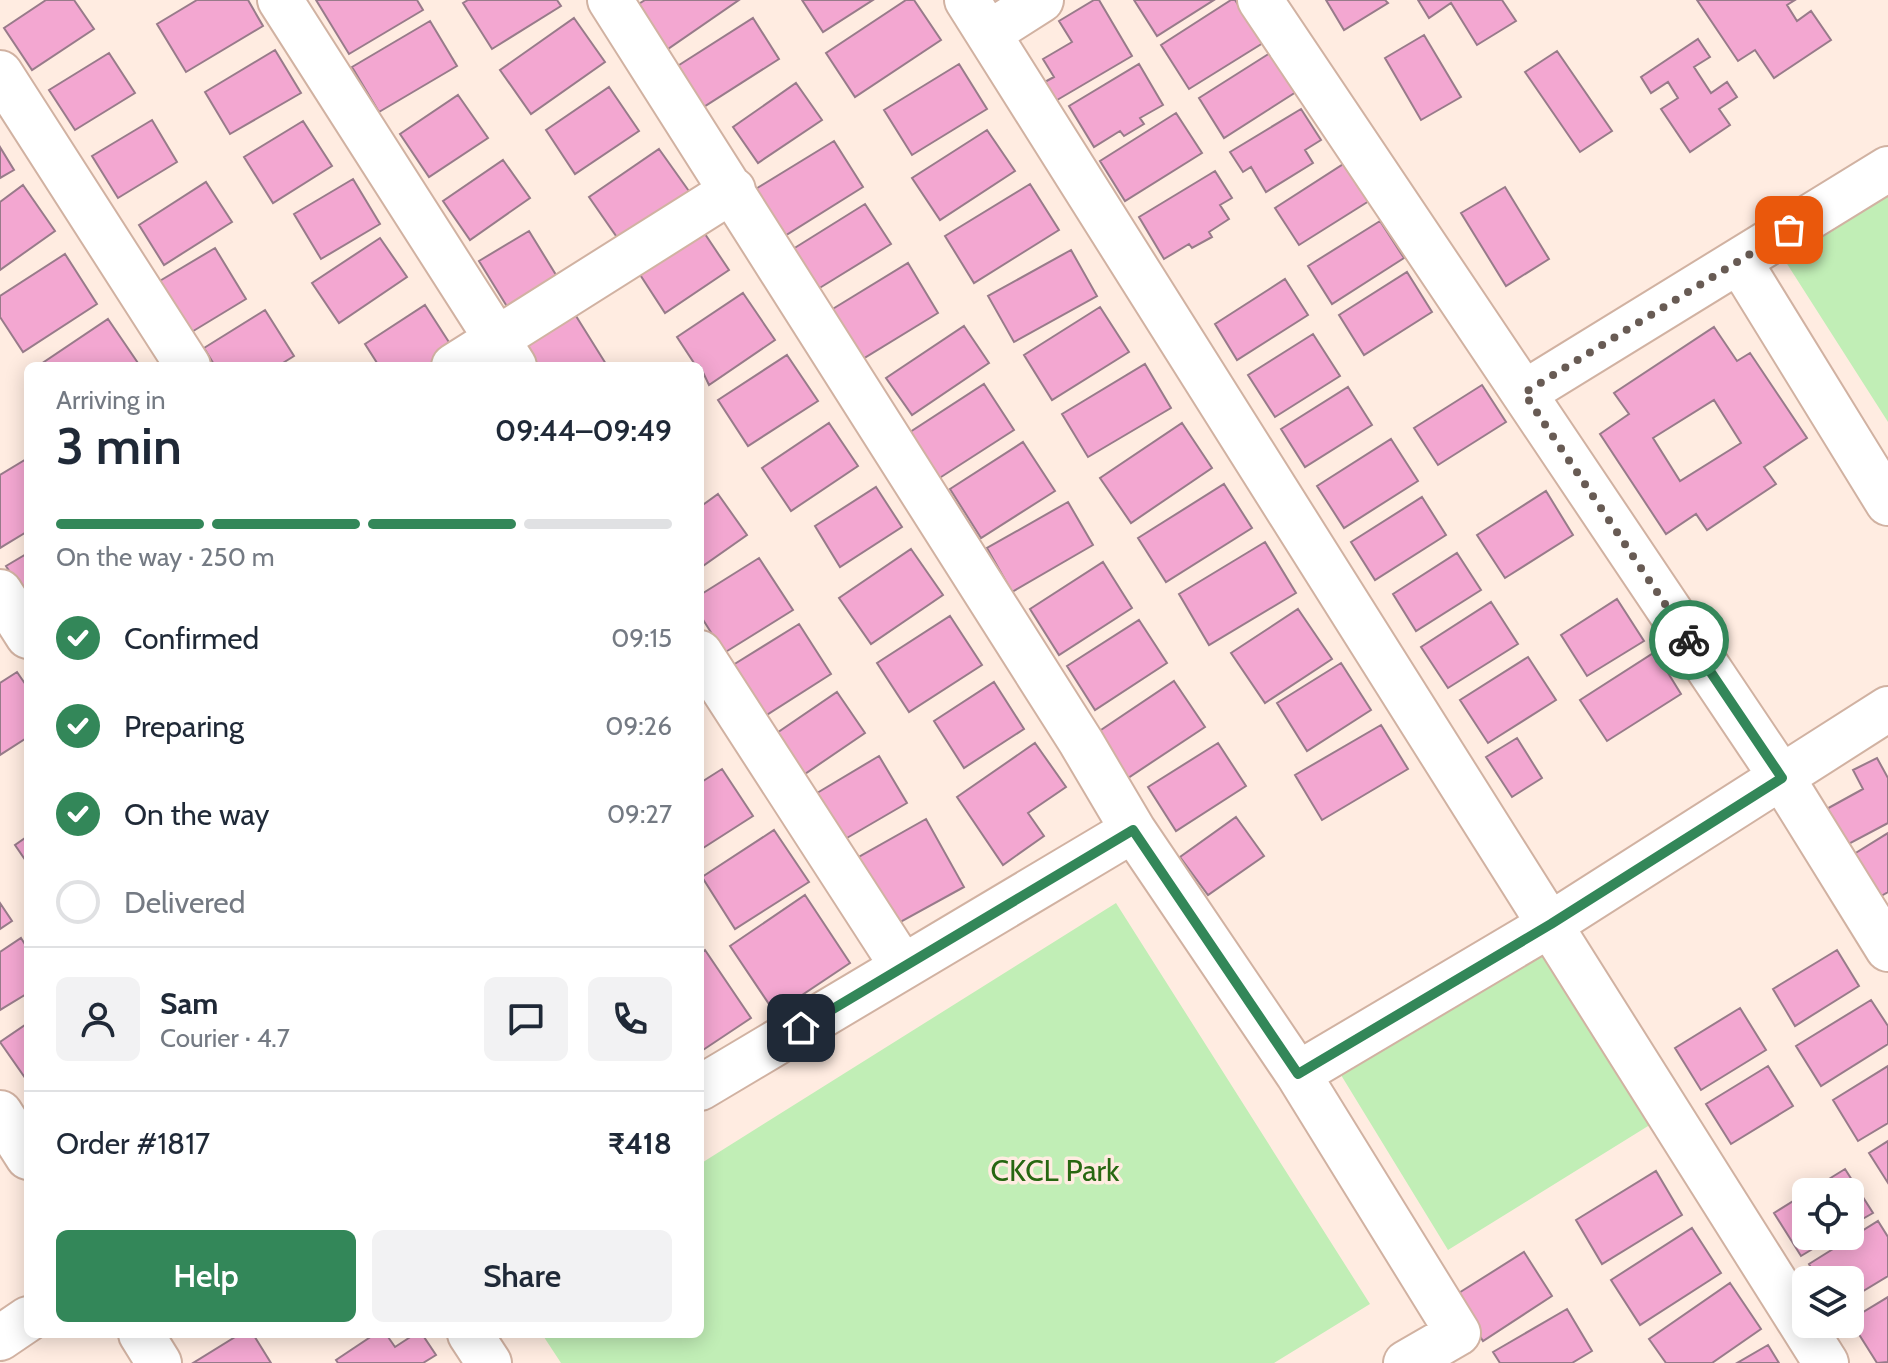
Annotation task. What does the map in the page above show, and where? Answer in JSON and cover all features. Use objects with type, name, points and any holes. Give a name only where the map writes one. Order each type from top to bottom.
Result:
[{"type":"street","points":[[280,0],[506,353]]},
{"type":"street","points":[[610,0],[733,190],[1133,830],[1298,1074],[1468,1348],[1406,1363]]},
{"type":"street","points":[[1041,0],[978,16],[1826,1363]]},
{"type":"street","points":[[1260,0],[1782,778],[1888,949]]},
{"type":"street","points":[[0,73],[185,362]]},
{"type":"street","points":[[1524,393],[1888,169]]},
{"type":"street","points":[[470,362],[506,353],[733,190]]},
{"type":"street","points":[[1739,261],[1888,503]]},
{"type":"street","points":[[0,592],[24,630]]},
{"type":"street","points":[[704,659],[903,967]]},
{"type":"street","points":[[1298,1074],[1551,924],[1888,709]]},
{"type":"street","points":[[704,1086],[1133,830]]},
{"type":"street","points":[[0,1113],[24,1151]]},
{"type":"street","points":[[0,1338],[24,1322]]},
{"type":"street","points":[[143,1338],[159,1363]]},
{"type":"street","points":[[473,1338],[489,1363]]},
{"type":"green space","points":[[1888,191],[1888,422],[1782,256]]},
{"type":"green space","name":"CKCL Park","points":[[1116,903],[1370,1304],[1274,1363],[561,1363],[545,1338],[704,1338],[704,1161]]},
{"type":"green space","points":[[1545,950],[1661,1118],[1448,1250],[1341,1075]]},
{"type":"building","points":[[46,0],[74,0],[94,29],[32,70],[4,28]]},
{"type":"building","points":[[197,0],[248,0],[263,26],[186,72],[157,24]]},
{"type":"building","points":[[316,0],[417,0],[423,10],[349,54]]},
{"type":"building","points":[[468,0],[557,0],[561,6],[492,49],[463,3]]},
{"type":"building","points":[[645,0],[739,0],[665,51],[634,7]]},
{"type":"building","points":[[802,0],[873,0],[823,32]]},
{"type":"building","points":[[906,0],[914,0],[941,40],[855,97],[826,53]]},
{"type":"building","points":[[1099,0],[1132,56],[1052,103],[1041,84],[1054,77],[1043,59],[1072,42],[1059,21]]},
{"type":"building","points":[[1134,0],[1214,0],[1157,36]]},
{"type":"building","points":[[1235,0],[1263,43],[1189,89],[1161,45]]},
{"type":"building","points":[[1326,0],[1385,0],[1388,3],[1344,30]]},
{"type":"building","points":[[1418,0],[1502,0],[1516,21],[1477,45],[1451,3],[1429,18]]},
{"type":"building","points":[[1697,0],[1795,0],[1787,5],[1797,21],[1811,11],[1831,40],[1774,78],[1755,50],[1738,61]]},
{"type":"building","points":[[574,18],[605,62],[531,114],[500,70]]},
{"type":"building","points":[[753,18],[779,59],[702,108],[676,67]]},
{"type":"building","points":[[430,21],[457,66],[379,112],[352,67]]},
{"type":"building","points":[[1424,35],[1461,97],[1421,120],[1385,58]]},
{"type":"building","points":[[1698,39],[1710,57],[1694,67],[1711,93],[1727,82],[1737,97],[1719,109],[1730,125],[1690,152],[1661,109],[1678,98],[1668,82],[1651,93],[1641,77]]},
{"type":"building","points":[[275,50],[301,93],[230,134],[205,92]]},
{"type":"building","points":[[1557,51],[1612,131],[1580,152],[1525,72]]},
{"type":"building","points":[[109,53],[135,93],[75,130],[49,90]]},
{"type":"building","points":[[1270,53],[1296,92],[1224,138],[1199,98]]},
{"type":"building","points":[[959,64],[987,109],[912,155],[884,110]]},
{"type":"building","points":[[1139,64],[1163,105],[1140,118],[1144,124],[1124,136],[1120,131],[1094,147],[1069,106]]},
{"type":"building","points":[[796,83],[822,120],[758,163],[733,127]]},
{"type":"building","points":[[609,87],[639,131],[575,174],[546,130]]},
{"type":"building","points":[[458,95],[488,138],[429,177],[400,134]]},
{"type":"building","points":[[1301,109],[1321,140],[1305,150],[1313,163],[1266,192],[1251,167],[1243,172],[1230,152]]},
{"type":"building","points":[[1176,113],[1202,153],[1125,201],[1100,161]]},
{"type":"building","points":[[152,120],[177,162],[118,198],[92,156]]},
{"type":"building","points":[[303,121],[332,166],[273,203],[244,157]]},
{"type":"building","points":[[987,130],[1015,171],[940,220],[912,178]]},
{"type":"building","points":[[834,141],[863,187],[783,237],[754,190]]},
{"type":"building","points":[[0,147],[14,170],[0,178]]},
{"type":"building","points":[[659,149],[691,194],[621,243],[589,197]]},
{"type":"building","points":[[503,160],[530,198],[470,240],[443,201]]},
{"type":"building","points":[[1345,163],[1369,201],[1299,245],[1275,208]]},
{"type":"building","points":[[1215,171],[1232,198],[1220,205],[1229,219],[1209,232],[1212,237],[1192,248],[1189,244],[1164,259],[1139,217]]},
{"type":"building","points":[[353,179],[380,224],[321,259],[294,214]]},
{"type":"building","points":[[206,182],[232,222],[164,265],[139,225]]},
{"type":"building","points":[[1030,184],[1059,230],[974,283],[945,236]]},
{"type":"building","points":[[23,185],[55,231],[0,270],[0,202]]},
{"type":"building","points":[[1505,187],[1549,259],[1506,286],[1461,213]]},
{"type":"building","points":[[865,204],[891,244],[818,289],[793,249]]},
{"type":"building","points":[[1380,221],[1404,258],[1332,304],[1308,266]]},
{"type":"building","points":[[701,228],[729,270],[665,313],[637,270]]},
{"type":"building","points":[[529,231],[561,283],[511,313],[479,261]]},
{"type":"building","points":[[380,238],[407,277],[339,323],[312,283]]},
{"type":"building","points":[[215,248],[246,299],[190,333],[158,282]]},
{"type":"building","points":[[1071,250],[1097,296],[1014,342],[988,296]]},
{"type":"building","points":[[65,254],[97,304],[23,352],[0,317],[0,296]]},
{"type":"building","points":[[908,263],[938,313],[861,360],[831,310]]},
{"type":"building","points":[[1407,272],[1432,312],[1364,355],[1339,315]]},
{"type":"building","points":[[1285,279],[1308,315],[1237,360],[1215,324]]},
{"type":"building","points":[[743,293],[775,340],[709,385],[704,374],[704,362],[693,362],[677,337]]},
{"type":"building","points":[[425,305],[454,350],[435,362],[376,362],[365,344]]},
{"type":"building","points":[[1100,307],[1129,352],[1052,400],[1024,355]]},
{"type":"building","points":[[571,308],[605,362],[534,362],[520,339]]},
{"type":"building","points":[[265,310],[294,356],[284,362],[213,362],[204,348]]},
{"type":"building","points":[[108,319],[137,362],[44,362]]},
{"type":"building","points":[[964,326],[989,363],[912,415],[886,378]]},
{"type":"building","points":[[1714,327],[1737,361],[1750,353],[1807,438],[1764,467],[1776,484],[1707,530],[1696,514],[1666,534],[1600,434],[1629,414],[1614,393]],"holes":[[[1714,400],[1741,443],[1680,481],[1653,438]]]},
{"type":"building","points":[[1313,334],[1340,376],[1275,417],[1248,375]]},
{"type":"building","points":[[787,355],[818,401],[748,446],[718,400]]},
{"type":"building","points":[[1145,364],[1171,408],[1088,457],[1062,414]]},
{"type":"building","points":[[984,384],[1014,430],[938,479],[907,434]]},
{"type":"building","points":[[1482,385],[1506,422],[1438,465],[1414,428]]},
{"type":"building","points":[[1348,387],[1372,425],[1305,467],[1281,429]]},
{"type":"building","points":[[829,423],[858,466],[791,511],[762,468]]},
{"type":"building","points":[[1182,423],[1212,468],[1131,523],[1100,478]]},
{"type":"building","points":[[1391,439],[1418,481],[1344,528],[1317,486]]},
{"type":"building","points":[[1023,442],[1055,491],[981,538],[950,489]]},
{"type":"building","points":[[24,460],[24,533],[0,548],[0,475]]},
{"type":"building","points":[[1224,484],[1252,528],[1166,582],[1138,538]]},
{"type":"building","points":[[876,487],[902,527],[840,567],[815,526]]},
{"type":"building","points":[[1546,491],[1573,535],[1505,578],[1477,535]]},
{"type":"building","points":[[718,494],[747,535],[704,565],[704,504]]},
{"type":"building","points":[[1422,497],[1446,535],[1375,580],[1351,542]]},
{"type":"building","points":[[1068,502],[1093,545],[1012,592],[987,548]]},
{"type":"building","points":[[1265,542],[1296,593],[1209,645],[1179,594]]},
{"type":"building","points":[[911,549],[943,595],[871,644],[839,598]]},
{"type":"building","points":[[1457,553],[1481,590],[1416,631],[1393,594]]},
{"type":"building","points":[[24,555],[24,595],[6,566]]},
{"type":"building","points":[[759,558],[793,610],[724,653],[704,621],[704,592]]},
{"type":"building","points":[[1103,562],[1132,608],[1059,655],[1030,609]]},
{"type":"building","points":[[1617,599],[1644,641],[1587,676],[1561,635]]},
{"type":"building","points":[[1491,602],[1518,644],[1448,688],[1421,647]]},
{"type":"building","points":[[1298,609],[1332,659],[1265,703],[1231,653]]},
{"type":"building","points":[[950,616],[982,665],[909,712],[877,663]]},
{"type":"building","points":[[1139,620],[1167,663],[1095,710],[1067,666]]},
{"type":"building","points":[[799,624],[831,674],[765,716],[733,665]]},
{"type":"building","points":[[1655,652],[1681,694],[1607,741],[1580,700]]},
{"type":"building","points":[[1528,657],[1556,700],[1488,743],[1460,700]]},
{"type":"building","points":[[1341,663],[1371,710],[1307,751],[1277,703]]},
{"type":"building","points":[[17,672],[24,682],[24,740],[0,755],[0,683]]},
{"type":"building","points":[[1174,681],[1205,727],[1125,780],[1095,734]]},
{"type":"building","points":[[994,682],[1024,729],[964,768],[934,721]]},
{"type":"building","points":[[837,692],[865,733],[799,778],[771,737]]},
{"type":"building","points":[[1381,725],[1408,769],[1322,820],[1295,775]]},
{"type":"building","points":[[1517,738],[1542,778],[1512,797],[1486,757]]},
{"type":"building","points":[[1035,743],[1066,787],[1028,813],[1044,836],[1003,865],[957,797]]},
{"type":"building","points":[[1218,743],[1246,786],[1176,831],[1148,787]]},
{"type":"building","points":[[879,756],[907,803],[840,842],[812,796]]},
{"type":"building","points":[[1877,758],[1888,778],[1888,823],[1843,847],[1823,811],[1863,789],[1853,770]]},
{"type":"building","points":[[722,769],[753,816],[704,847],[704,780]]},
{"type":"building","points":[[1236,817],[1264,856],[1208,895],[1180,857]]},
{"type":"building","points":[[926,819],[964,887],[895,925],[857,858]]},
{"type":"building","points":[[774,830],[809,882],[735,929],[704,876]]},
{"type":"building","points":[[1888,833],[1888,892],[1881,896],[1854,854]]},
{"type":"building","points":[[24,839],[24,858],[15,845]]},
{"type":"building","points":[[805,895],[850,963],[775,1013],[730,946]]},
{"type":"building","points":[[0,903],[12,921],[0,929]]},
{"type":"building","points":[[21,938],[24,943],[24,995],[0,1010],[0,952]]},
{"type":"building","points":[[1837,950],[1859,986],[1795,1026],[1773,989]]},
{"type":"building","points":[[704,951],[751,1018],[704,1049]]},
{"type":"building","points":[[1871,1000],[1888,1026],[1888,1044],[1821,1086],[1796,1046]]},
{"type":"building","points":[[1740,1008],[1766,1050],[1701,1090],[1675,1048]]},
{"type":"building","points":[[24,1026],[24,1076],[0,1042]]},
{"type":"building","points":[[1768,1066],[1793,1106],[1731,1144],[1706,1104]]},
{"type":"building","points":[[1888,1066],[1888,1123],[1858,1141],[1833,1100]]},
{"type":"building","points":[[1888,1141],[1888,1183],[1869,1153]]},
{"type":"building","points":[[1845,1169],[1851,1178],[1831,1178]]},
{"type":"building","points":[[1656,1171],[1682,1215],[1602,1264],[1576,1220]]},
{"type":"building","points":[[1864,1199],[1873,1213],[1864,1218]]},
{"type":"building","points":[[1792,1202],[1792,1242],[1774,1213]]},
{"type":"building","points":[[1878,1221],[1888,1237],[1888,1276],[1864,1291],[1864,1266],[1810,1266],[1831,1250],[1864,1250],[1864,1230]]},
{"type":"building","points":[[1692,1228],[1721,1273],[1640,1325],[1611,1280]]},
{"type":"building","points":[[1797,1250],[1811,1250],[1801,1256]]},
{"type":"building","points":[[1524,1252],[1552,1296],[1483,1341],[1454,1296]]},
{"type":"building","points":[[1730,1283],[1761,1329],[1712,1363],[1666,1363],[1649,1339]]},
{"type":"building","points":[[1888,1297],[1888,1362],[1877,1363],[1861,1338],[1864,1338],[1864,1312]]},
{"type":"building","points":[[1567,1309],[1592,1351],[1572,1363],[1500,1363],[1493,1352]]},
{"type":"building","points":[[234,1338],[255,1338],[271,1363],[193,1363]]},
{"type":"building","points":[[369,1338],[389,1338],[395,1347],[409,1338],[425,1338],[436,1355],[423,1363],[338,1363],[336,1360]]},
{"type":"building","points":[[1768,1345],[1779,1363],[1737,1363]]},
{"type":"way so far","points":[[1689,640],[1524,393],[1789,230]]},
{"type":"route","points":[[801,1028],[1133,830],[1298,1074],[1551,924],[1782,778],[1689,640]]}]
